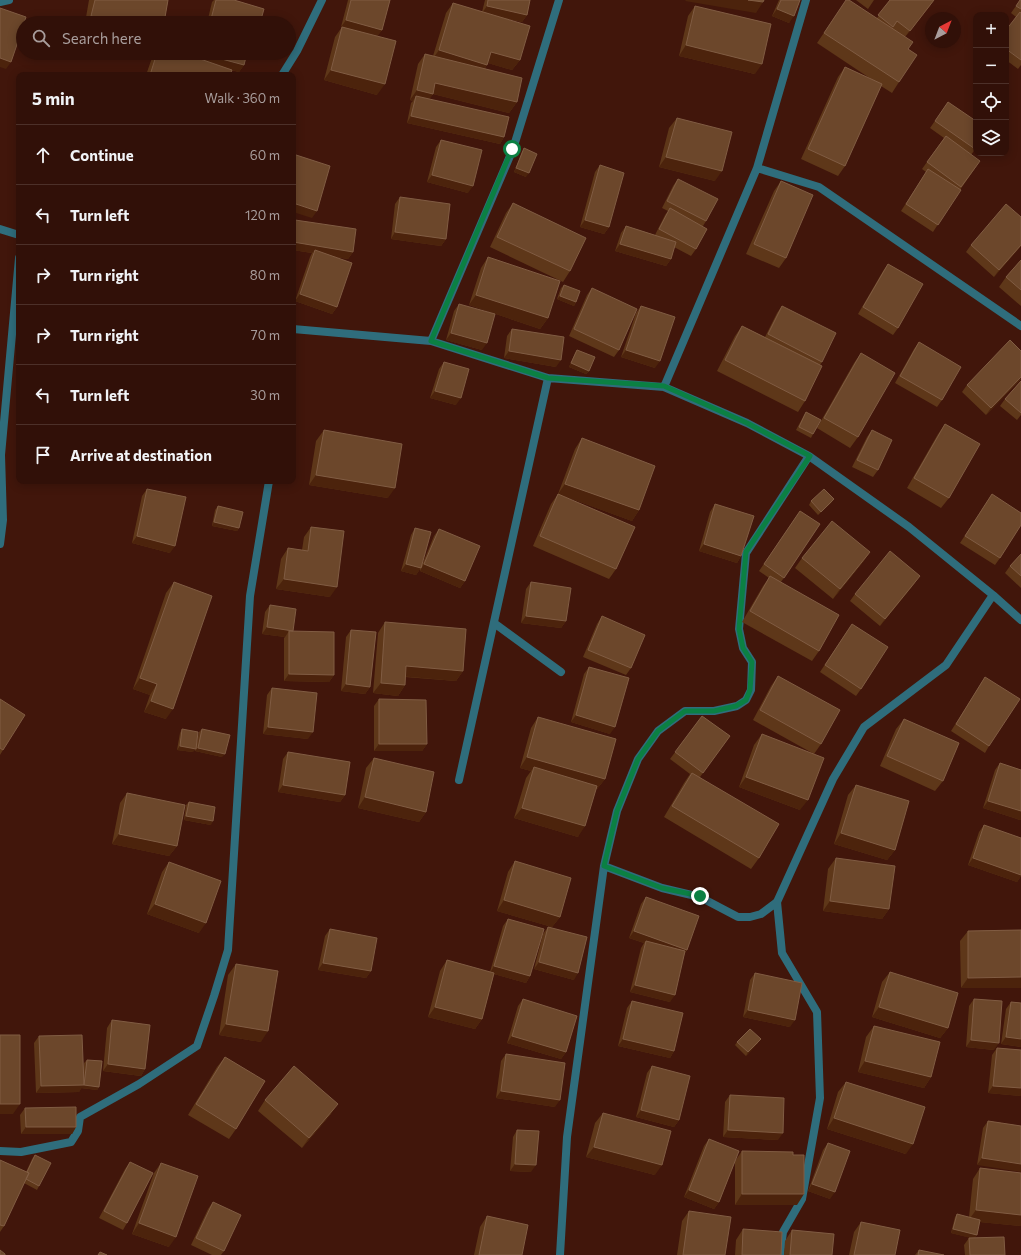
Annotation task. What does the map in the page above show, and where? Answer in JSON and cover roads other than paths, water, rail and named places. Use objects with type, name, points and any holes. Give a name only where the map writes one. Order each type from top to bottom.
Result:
[{"type":"street","points":[[0,2],[9,0]]},
{"type":"street","points":[[296,53],[322,0]]},
{"type":"street","points":[[431,341],[512,149],[559,0]]},
{"type":"street","points":[[664,386],[757,168],[806,0]]},
{"type":"street","points":[[284,72],[291,60]]},
{"type":"street","points":[[757,168],[820,187],[1021,326]]},
{"type":"street","points":[[0,229],[16,234]]},
{"type":"street","points":[[0,544],[3,520],[1,455],[16,291]]},
{"type":"street","points":[[296,329],[431,341],[548,378],[664,386],[747,423],[810,456],[909,527],[993,595],[1021,620]]},
{"type":"street","points":[[459,780],[548,378]]},
{"type":"street","points":[[560,1255],[567,1137],[604,866],[617,811],[635,765],[658,731],[685,711],[714,711],[736,706],[746,700],[750,690],[752,662],[743,648],[739,629],[746,552],[810,456]]},
{"type":"street","points":[[0,1151],[21,1152],[71,1142],[78,1131],[80,1118],[139,1084],[197,1046],[228,950],[250,596],[269,484]]},
{"type":"street","points":[[604,866],[662,888],[700,896],[738,917],[750,918],[761,914],[777,902],[833,779],[864,728],[946,664],[993,595]]},
{"type":"street","points":[[494,623],[561,672]]},
{"type":"street","points":[[777,902],[782,953],[817,1012],[820,1098],[802,1199],[783,1232],[780,1255]]}]
